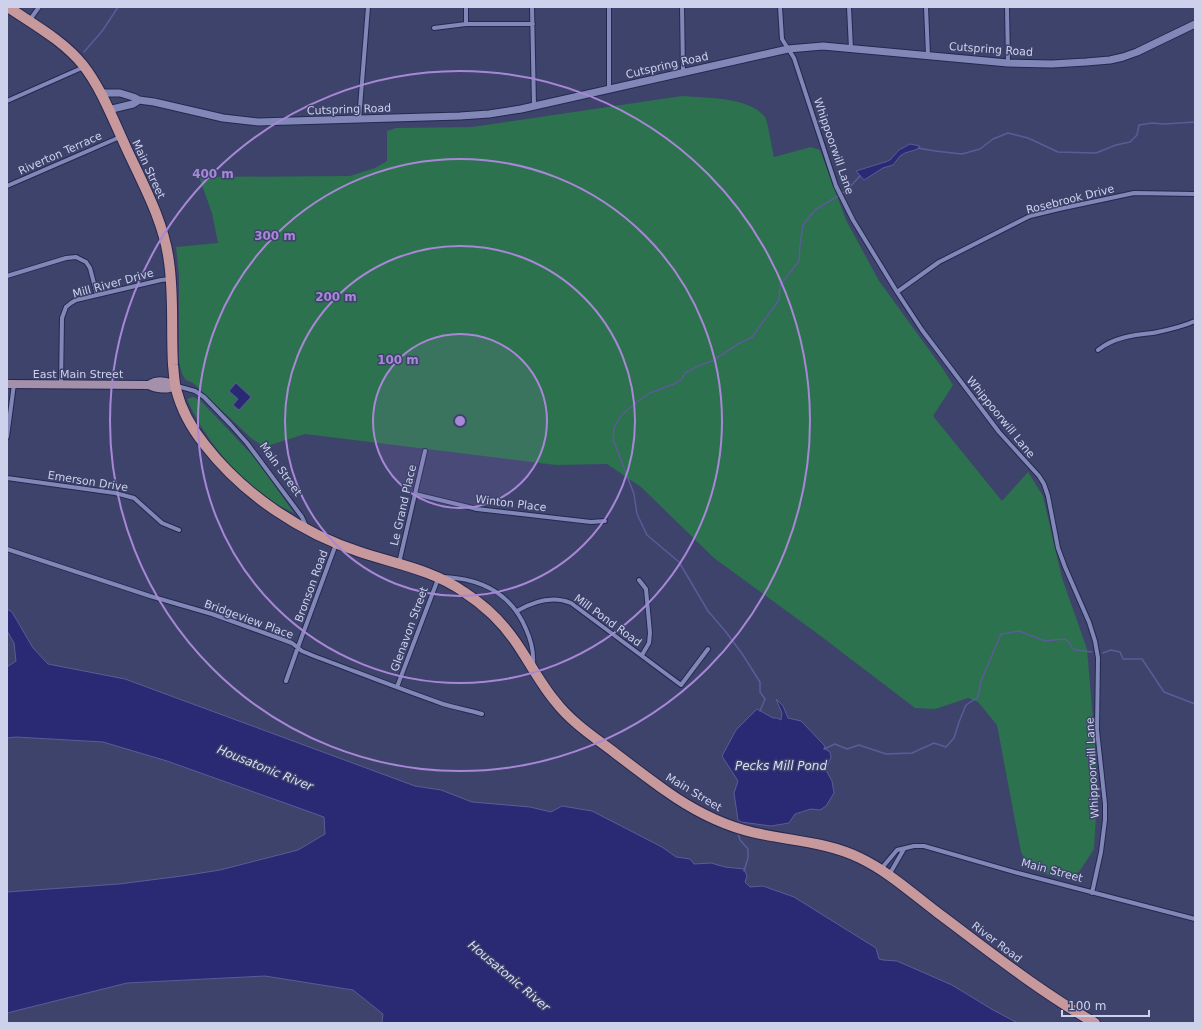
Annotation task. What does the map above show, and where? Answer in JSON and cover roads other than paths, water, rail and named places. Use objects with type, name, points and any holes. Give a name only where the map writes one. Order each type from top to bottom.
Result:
[{"type":"main road","name":"Main Street","points":[[8,7],[62,45],[85,67],[100,93],[121,137],[156,214],[167,247],[171,279],[174,386],[197,435],[224,467],[258,498],[280,514],[307,529],[361,553],[438,577],[456,587],[487,609],[509,633],[558,705],[574,722],[681,802],[715,820],[739,829],[835,848],[861,858],[884,873]]},
{"type":"main road","name":"East Main Street","points":[[10,384],[149,385],[156,388],[168,388],[174,386]]},
{"type":"main road","name":"River Road","points":[[884,873],[1044,991],[1094,1023]]},
{"type":"street","points":[[29,22],[39,7]]},
{"type":"street","points":[[359,120],[368,7]]},
{"type":"street","points":[[466,7],[466,24]]},
{"type":"street","points":[[532,7],[534,106]]},
{"type":"street","points":[[608,7],[609,89]]},
{"type":"street","points":[[682,7],[683,72]]},
{"type":"street","name":"Whippoorwill Lane","points":[[780,7],[782,39],[794,58],[836,186],[864,240],[897,292],[943,358],[999,432],[1033,469],[1044,484],[1048,496],[1058,548],[1089,622],[1098,658],[1097,730],[1105,804],[1104,836],[1092,893]]},
{"type":"street","points":[[849,7],[850,49]]},
{"type":"street","points":[[926,7],[928,55]]},
{"type":"street","points":[[1006,7],[1008,63]]},
{"type":"street","points":[[434,28],[466,24],[533,24]]},
{"type":"street","name":"Cutspring Road","points":[[100,93],[120,93],[139,100],[223,118],[251,121],[290,122],[359,120],[489,114],[534,106],[788,49],[812,46],[1008,63],[1052,64],[1110,60],[1137,52],[1195,24]]},
{"type":"street","points":[[7,101],[85,67]]},
{"type":"street","name":"Cutspring Road","points":[[108,110],[133,104],[139,100]]},
{"type":"street","name":"Riverton Terrace","points":[[7,186],[121,137]]},
{"type":"street","name":"Rosebrook Drive","points":[[897,292],[939,262],[1030,216],[1134,193],[1195,194]]},
{"type":"street","points":[[7,276],[66,258],[76,257],[86,262],[90,268],[97,295]]},
{"type":"street","name":"Mill River Drive","points":[[61,385],[62,325],[64,313],[71,303],[97,295],[171,279]]},
{"type":"street","points":[[1098,350],[1106,343],[1118,338],[1166,330],[1195,321]]},
{"type":"street","points":[[7,438],[10,384]]},
{"type":"street","name":"Main Street","points":[[174,386],[195,391],[204,397],[231,424],[248,443],[302,517],[307,529]]},
{"type":"street","name":"Le Grand Place","points":[[399,564],[425,451]]},
{"type":"street","name":"Emerson Drive","points":[[7,478],[130,496],[138,501],[162,523],[179,530]]},
{"type":"street","name":"Winton Place","points":[[415,494],[477,509],[591,522],[605,521]]},
{"type":"street","name":"Bronson Road","points":[[286,681],[336,543]]},
{"type":"street","name":"Bridgeview Place","points":[[7,549],[150,596],[212,614],[292,643],[314,656],[397,687],[456,708],[468,709],[482,714]]},
{"type":"street","name":"Main Street","points":[[438,577],[465,579],[481,584],[504,597],[517,611],[523,621],[534,656],[533,669]]},
{"type":"street","name":"Glenavon Street","points":[[397,687],[438,577]]},
{"type":"street","points":[[639,580],[646,589],[650,633],[649,643],[642,655]]},
{"type":"street","name":"Mill Pond Road","points":[[517,611],[527,605],[543,600],[562,599],[571,603],[681,685],[708,649]]},
{"type":"street","name":"Main Street","points":[[884,873],[896,851],[914,846],[929,847],[1092,893],[1195,919]]},
{"type":"street","points":[[884,873],[904,849]]},
{"type":"water","points":[[910,144],[920,146],[918,149],[900,156],[893,165],[883,168],[864,180],[856,171],[890,160],[899,150]]},
{"type":"water","points":[[236,383],[251,397],[239,410],[233,405],[238,399],[229,391]]},
{"type":"water","name":"Housatonic River","points":[[7,609],[12,612],[33,648],[48,664],[125,679],[415,786],[441,790],[472,802],[530,807],[551,812],[562,806],[592,811],[662,847],[676,857],[690,859],[694,864],[711,863],[725,867],[744,869],[747,876],[745,882],[750,887],[763,886],[794,897],[876,948],[879,959],[897,961],[952,985],[993,1010],[1018,1023],[382,1023],[383,1014],[353,990],[265,976],[127,983],[7,1013],[7,892],[119,884],[220,870],[298,850],[325,834],[324,817],[167,761],[103,742],[16,737],[7,738],[7,667],[16,661],[14,643],[7,631]]},
{"type":"water","name":"Pecks Mill Pond","points":[[776,699],[783,706],[788,718],[801,721],[824,745],[825,749],[830,752],[831,757],[826,770],[832,781],[834,793],[826,806],[820,810],[811,809],[795,814],[789,823],[771,826],[741,822],[738,820],[734,793],[738,781],[722,756],[736,730],[757,709],[773,718],[781,720],[782,713]]},
{"type":"waterway","points":[[84,52],[103,30],[118,7]]},
{"type":"waterway","points":[[918,148],[962,154],[980,149],[993,139],[1008,133],[1028,138],[1058,152],[1096,153],[1116,145],[1130,142],[1137,135],[1139,125],[1152,123],[1164,124],[1195,122]]},
{"type":"waterway","points":[[760,711],[765,699],[760,692],[760,682],[743,655],[708,611],[679,562],[647,535],[637,514],[634,494],[613,439],[614,428],[620,417],[634,404],[650,393],[674,384],[681,380],[685,373],[712,361],[738,344],[752,337],[779,300],[780,285],[799,261],[803,225],[815,210],[846,191],[860,176]]},
{"type":"waterway","points":[[824,749],[835,744],[847,749],[859,745],[886,754],[912,753],[934,743],[946,747],[954,738],[966,705],[978,697],[981,681],[1001,634],[1019,631],[1045,641],[1065,639],[1075,650],[1092,652]]},
{"type":"waterway","points":[[1103,653],[1111,650],[1120,652],[1123,659],[1142,659],[1164,692],[1195,704]]},
{"type":"waterway","points":[[738,833],[740,840],[748,849],[748,858],[744,871]]}]
